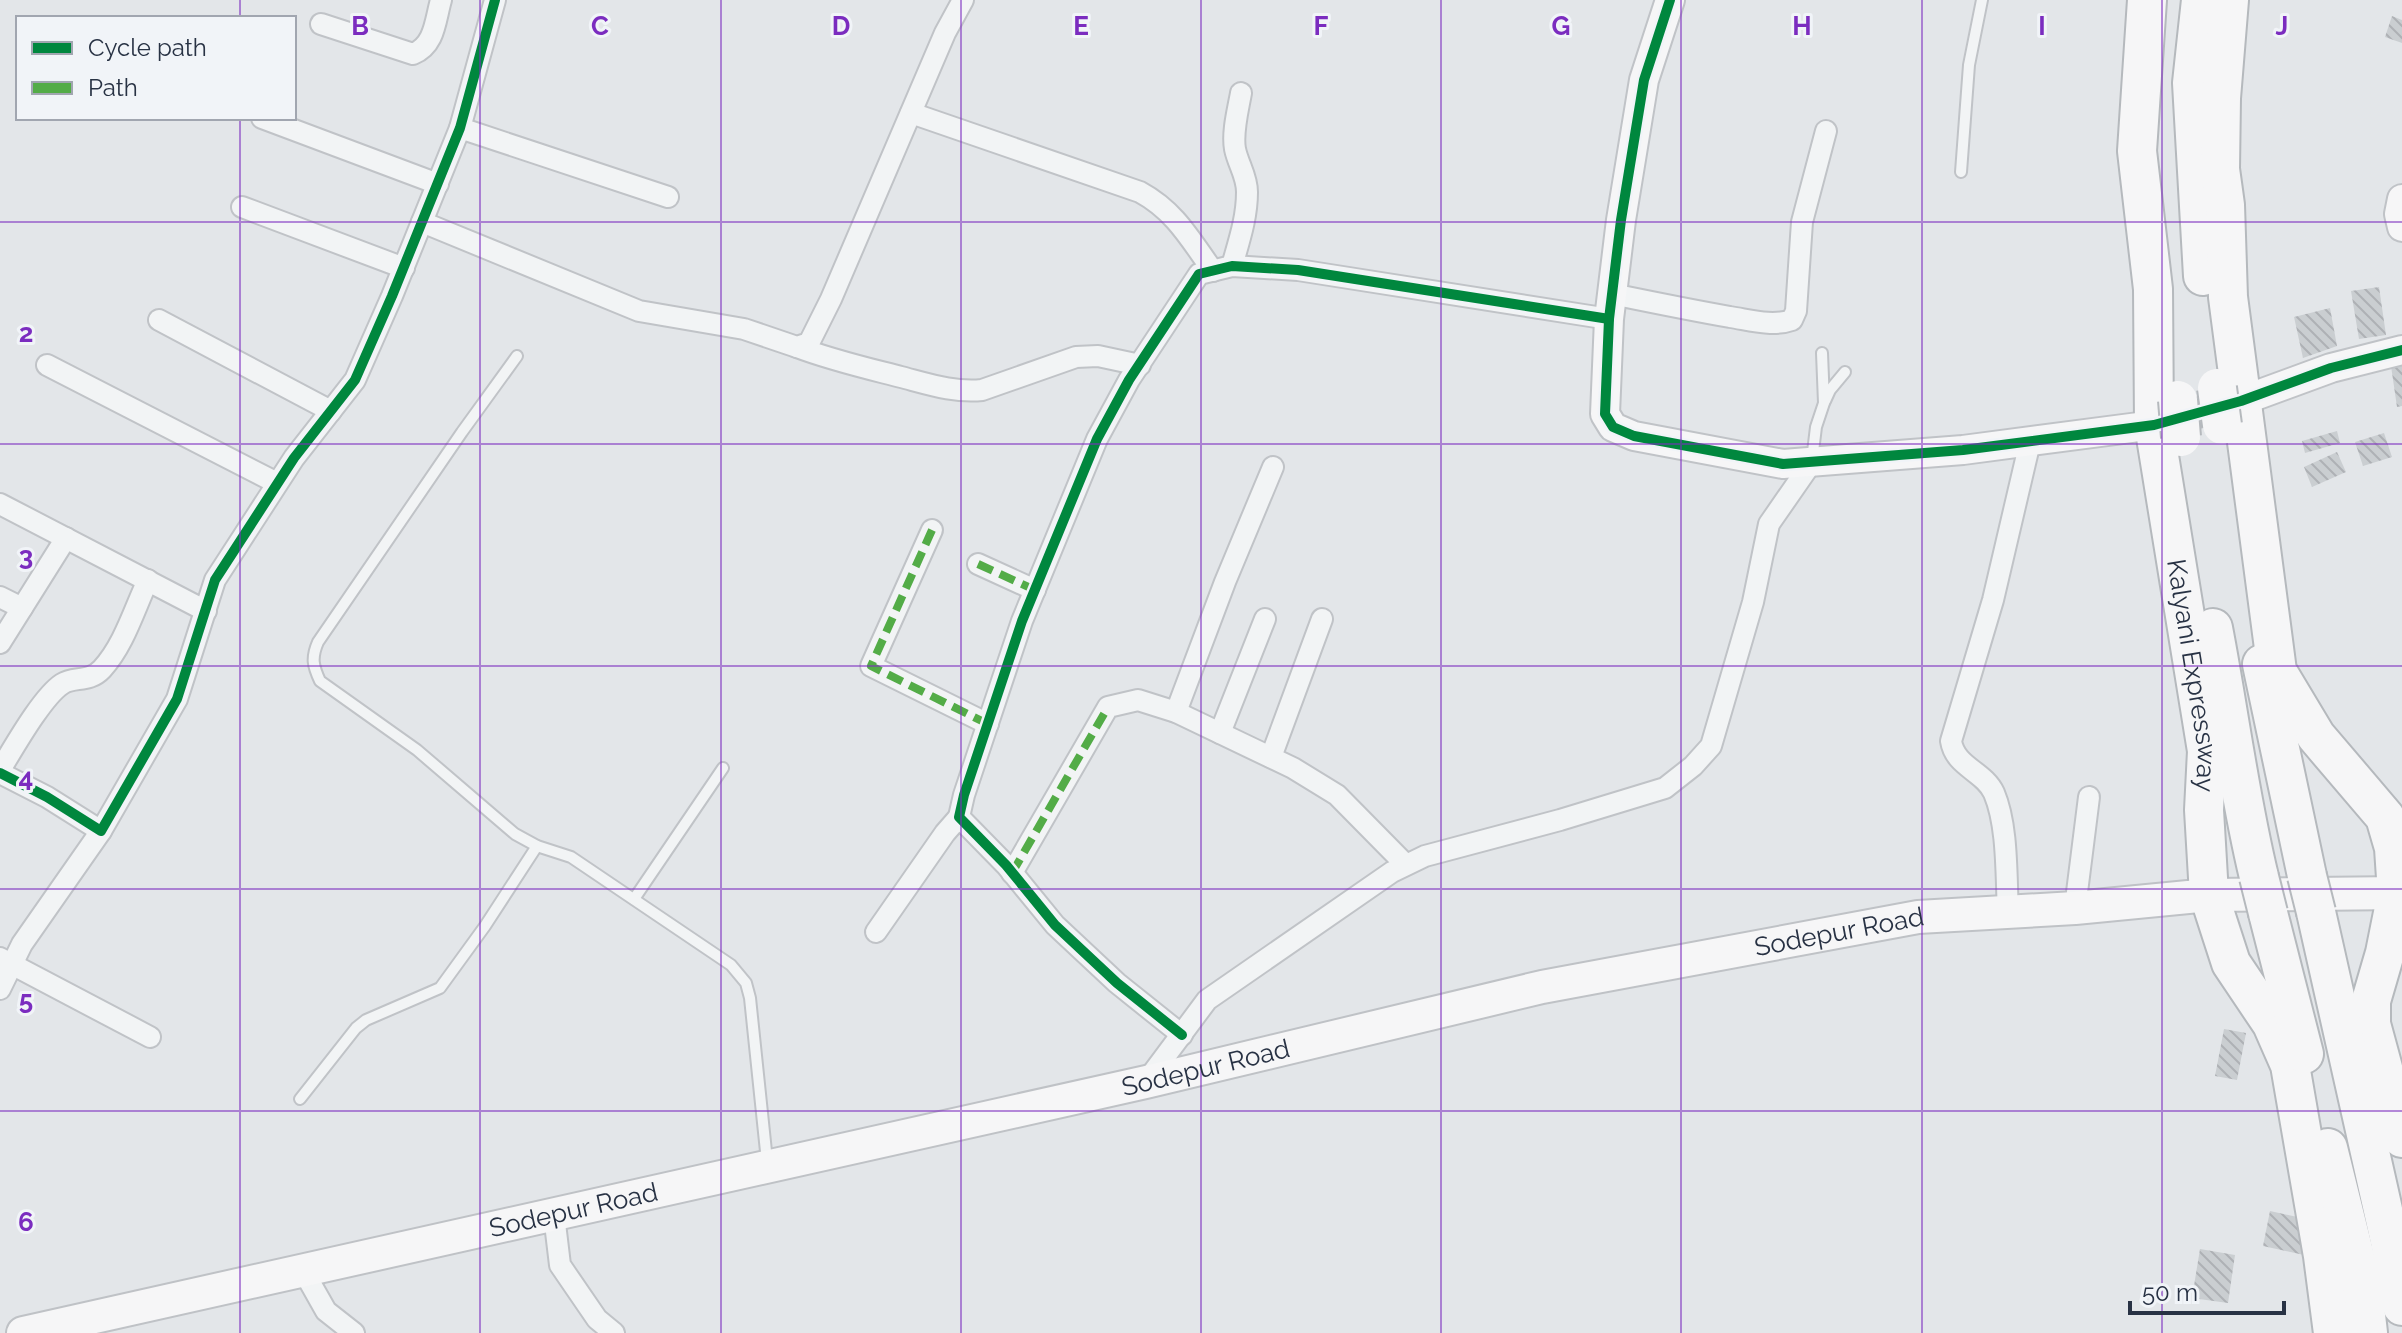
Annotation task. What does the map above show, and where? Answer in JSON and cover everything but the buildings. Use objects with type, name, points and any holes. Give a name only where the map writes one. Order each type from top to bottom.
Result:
[{"type":"highway","name":"Kalyani Expressway","points":[[2147,0],[2137,151],[2171,421],[2207,751],[2204,810],[2209,895],[2231,963],[2272,1024],[2290,1065],[2333,1333]]},
{"type":"highway","points":[[2163,0],[2155,104],[2171,421],[2184,467],[2232,730],[2246,826],[2363,1289],[2368,1333]]},
{"type":"highway","points":[[2201,0],[2192,83],[2200,256],[2226,404],[2277,671],[2316,736],[2385,817],[2394,848],[2399,893],[2371,1001],[2371,1024],[2402,1138]]},
{"type":"highway","points":[[2229,0],[2221,98],[2220,169],[2225,205],[2228,297],[2226,404],[2236,536],[2402,1306]]},
{"type":"main road","name":"Sodepur Road","points":[[23,1333],[98,1324],[304,1272],[1146,1082],[1542,987],[1918,917],[2075,908],[2209,895],[2399,893]]},
{"type":"street","points":[[321,24],[413,54],[429,43],[441,0]]},
{"type":"street","points":[[0,989],[6,961],[22,944],[101,831],[177,699],[215,580],[277,483],[355,380],[460,128],[495,0]]},
{"type":"street","points":[[797,347],[809,343],[818,327],[945,33],[963,0]]},
{"type":"street","points":[[1670,0],[1644,80],[1621,220],[1611,306],[1605,414],[1613,427],[1634,436],[1783,464],[1963,450],[2171,421],[2331,368],[2402,350]]},
{"type":"street","points":[[1222,268],[1245,217],[1247,189],[1235,149],[1241,93]]},
{"type":"street","points":[[911,113],[1140,192],[1174,216],[1222,268]]},
{"type":"street","points":[[267,120],[438,184]]},
{"type":"street","points":[[460,128],[668,197]]},
{"type":"street","points":[[876,932],[959,817],[1022,621],[1097,439],[1199,274],[1222,268],[1298,270],[1782,324],[1792,320],[1796,311],[1802,222],[1826,131]]},
{"type":"street","points":[[2402,199],[2399,214],[2402,227]]},
{"type":"street","points":[[242,207],[404,268]]},
{"type":"street","points":[[422,222],[639,311],[744,329],[832,360],[941,388],[968,392],[982,390],[1076,357],[1098,356],[1140,365]]},
{"type":"street","points":[[159,320],[331,411]]},
{"type":"street","points":[[47,365],[277,483]]},
{"type":"street","points":[[2008,912],[2002,822],[1994,794],[1987,781],[1953,752],[1951,741],[1993,600],[2030,442]]},
{"type":"street","points":[[1146,1082],[1207,1000],[1405,864],[1665,788],[1693,766],[1711,746],[1753,602],[1769,524],[1812,462]]},
{"type":"street","points":[[1176,712],[1273,467]]},
{"type":"street","points":[[0,504],[206,611]]},
{"type":"street","points":[[932,530],[871,666],[988,724]]},
{"type":"street","points":[[0,643],[66,538]]},
{"type":"street","points":[[978,564],[1035,590]]},
{"type":"street","points":[[101,831],[0,772],[54,691],[65,681],[79,681],[100,672],[117,648],[148,580]]},
{"type":"street","points":[[0,597],[22,608]]},
{"type":"street","points":[[1220,733],[1265,619]]},
{"type":"street","points":[[1271,757],[1322,619]]},
{"type":"street","points":[[1012,873],[1108,707],[1138,700],[1176,712],[1271,757],[1337,795],[1405,864]]},
{"type":"street","points":[[2075,908],[2089,797]]},
{"type":"street","points":[[959,817],[1012,873],[1055,925],[1117,983],[1182,1035]]},
{"type":"street","points":[[6,961],[150,1037]]},
{"type":"street","points":[[554,1215],[560,1265],[597,1319],[614,1333]]},
{"type":"street","points":[[304,1272],[326,1311],[354,1333]]},
{"type":"lane","points":[[1961,172],[1969,65],[1982,0]]},
{"type":"lane","points":[[1822,353],[1824,403]]},
{"type":"lane","points":[[517,356],[318,642],[313,664],[320,681],[417,750],[515,834],[537,846],[571,857],[731,965],[746,983],[756,1040],[767,1167]]},
{"type":"lane","points":[[1812,462],[1816,427],[1824,403],[1845,372]]},
{"type":"lane","points":[[634,899],[723,768]]},
{"type":"lane","points":[[300,1099],[356,1028],[366,1020],[440,988],[537,846]]},
{"type":"marked path","points":[[932,530],[871,666],[988,724]]},
{"type":"marked path","points":[[978,564],[1035,590]]},
{"type":"marked path","points":[[1012,873],[1108,707]]},
{"type":"cycle path","points":[[0,773],[47,797],[101,831],[177,699],[215,580],[294,458],[355,380],[460,128],[495,0]]},
{"type":"cycle path","points":[[1670,0],[1644,80],[1621,220],[1609,319],[1605,414],[1613,427],[1634,436],[1783,464],[1963,450],[2154,425],[2241,401],[2331,368],[2402,350]]},
{"type":"cycle path","points":[[1182,1035],[1117,983],[1055,925],[1006,865],[959,817],[1022,621],[1097,439],[1129,380],[1199,274],[1232,266],[1298,270],[1609,319]]}]
